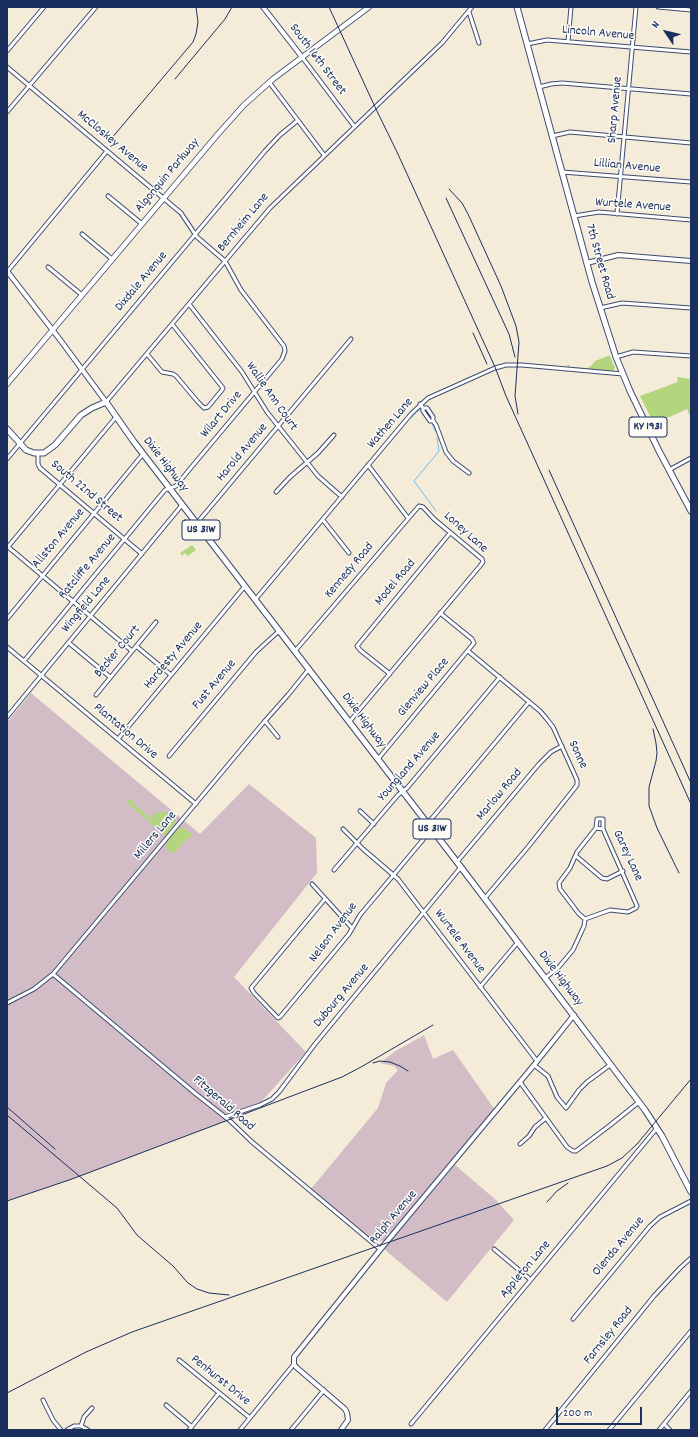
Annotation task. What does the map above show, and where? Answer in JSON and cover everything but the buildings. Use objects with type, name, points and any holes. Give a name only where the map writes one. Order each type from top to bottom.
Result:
[{"type":"main road","name":"Algonquin Parkway","points":[[7,384],[229,120],[269,82],[369,7]]},
{"type":"main road","name":"7th Street Road","points":[[517,7],[600,308],[616,357],[669,470],[691,511]]},
{"type":"main road","name":"Dixie Highway","points":[[106,402],[143,454],[350,721],[402,792],[428,823],[639,1102],[657,1128],[691,1192]]},
{"type":"main road","name":"Bernheim Lane","points":[[38,453],[45,452],[52,448],[81,415],[106,402]]},
{"type":"main road","name":"South 22nd Street","points":[[7,429],[26,450],[38,453]]},
{"type":"street","points":[[7,51],[44,7]]},
{"type":"street","name":"South 16th Street","points":[[263,7],[354,126]]},
{"type":"street","name":"Bernheim Lane","points":[[106,402],[270,208],[442,43],[472,7]]},
{"type":"street","points":[[568,41],[571,7]]},
{"type":"street","name":"Sharp Avenue","points":[[616,214],[636,7]]},
{"type":"street","points":[[658,7],[691,10]]},
{"type":"street","points":[[7,112],[93,8]]},
{"type":"street","points":[[469,12],[479,43]]},
{"type":"street","name":"Lincoln Avenue","points":[[527,44],[543,40],[568,41],[691,52]]},
{"type":"street","name":"McCloskey Avenue","points":[[7,67],[181,213],[195,234],[226,261],[241,290],[284,346],[285,351]]},
{"type":"street","points":[[269,82],[324,155]]},
{"type":"street","points":[[539,87],[562,83],[691,94]]},
{"type":"street","name":"Dixdale Avenue","points":[[7,459],[265,151],[280,135],[297,121]]},
{"type":"street","points":[[552,136],[570,132],[691,142]]},
{"type":"street","points":[[7,271],[107,151]]},
{"type":"street","name":"Lillian Avenue","points":[[562,172],[691,182]]},
{"type":"street","points":[[108,196],[142,224]]},
{"type":"street","name":"Wurtele Avenue","points":[[574,216],[592,212],[691,220]]},
{"type":"street","points":[[82,234],[112,259]]},
{"type":"street","points":[[587,262],[618,255],[691,261]]},
{"type":"street","points":[[48,267],[82,295]]},
{"type":"street","name":"Dixie Highway","points":[[7,271],[106,402]]},
{"type":"street","points":[[600,308],[612,304],[622,303],[691,308]]},
{"type":"street","name":"Wallie Ann Court","points":[[190,304],[242,372],[267,412],[324,482],[342,497]]},
{"type":"street","points":[[147,354],[162,372],[173,374],[204,408],[208,407],[223,388],[172,324]]},
{"type":"street","name":"Harold Avenue","points":[[197,523],[351,339]]},
{"type":"street","name":"Wilart Drive","points":[[170,489],[176,486],[255,392],[282,359],[285,351]]},
{"type":"street","points":[[616,357],[633,352],[691,356]]},
{"type":"street","name":"Wathen Lane","points":[[255,600],[420,404],[440,392],[495,368],[506,365],[527,365],[623,374]]},
{"type":"street","points":[[420,404],[423,408],[423,412],[430,421],[433,421],[436,425],[446,452],[453,461],[469,473]]},
{"type":"street","points":[[116,417],[7,547],[132,651]]},
{"type":"street","points":[[276,492],[290,477],[318,453],[334,435]]},
{"type":"street","name":"South 22nd Street","points":[[38,453],[38,464],[40,468],[142,554]]},
{"type":"street","name":"Allston Avenue","points":[[7,619],[143,454]]},
{"type":"street","points":[[669,470],[691,458]]},
{"type":"street","points":[[368,465],[408,518]]},
{"type":"street","name":"Ratcliffe Avenue","points":[[24,661],[160,496],[166,490],[170,489]]},
{"type":"street","name":"Wingfield Lane","points":[[7,717],[182,505]]},
{"type":"street","name":"Kennedy Road","points":[[295,651],[416,508],[421,506]]},
{"type":"street","name":"Loney Lane","points":[[350,721],[483,562],[482,559],[450,533],[421,506]]},
{"type":"street","points":[[323,520],[348,553]]},
{"type":"street","name":"Model Road","points":[[390,674],[357,647],[450,533]]},
{"type":"street","name":"Hardesty Avenue","points":[[118,739],[245,586]]},
{"type":"street","points":[[440,613],[472,639],[474,642],[468,651]]},
{"type":"street","name":"Becker Court","points":[[96,695],[156,622]]},
{"type":"street","name":"Fust Avenue","points":[[169,756],[256,652],[280,630]]},
{"type":"street","points":[[69,643],[110,677]]},
{"type":"street","points":[[136,646],[171,675]]},
{"type":"street","name":"Plantation Drive","points":[[7,647],[196,804]]},
{"type":"street","name":"Sonne","points":[[468,651],[540,711],[550,722],[562,746],[577,783],[576,787],[528,847],[484,898]]},
{"type":"street","name":"Glenview Place","points":[[378,759],[468,651]]},
{"type":"street","name":"Millers Lane","points":[[7,1003],[34,989],[53,974],[309,669]]},
{"type":"street","name":"Youngland Avenue","points":[[334,870],[398,795],[418,775],[500,677]]},
{"type":"street","points":[[428,823],[529,702]]},
{"type":"street","points":[[265,721],[278,738]]},
{"type":"street","name":"Marlow Road","points":[[457,862],[539,764],[551,752],[562,746]]},
{"type":"street","points":[[360,811],[374,824]]},
{"type":"street","points":[[596,828],[597,819],[603,819],[603,828]]},
{"type":"street","name":"Garey Lane","points":[[596,828],[603,828],[638,906],[625,912],[610,910],[585,919],[574,908],[558,885],[560,880],[570,868],[577,852],[596,828]]},
{"type":"street","name":"Wurtele Avenue","points":[[343,829],[394,875],[537,1061]]},
{"type":"street","name":"Nelson Avenue","points":[[325,899],[251,988],[254,993],[279,1018],[350,934],[360,915],[432,829]]},
{"type":"street","points":[[576,856],[602,878],[607,879],[623,871]]},
{"type":"street","name":"Dubourg Avenue","points":[[225,1117],[260,1105],[272,1099],[280,1092],[315,1044],[461,867]]},
{"type":"street","points":[[312,884],[352,928]]},
{"type":"street","points":[[545,978],[558,968],[573,950],[583,930],[585,919]]},
{"type":"street","points":[[480,987],[518,942]]},
{"type":"street","name":"Fitzgerald Road","points":[[53,974],[225,1117],[252,1142],[380,1250]]},
{"type":"street","name":"Ralph Avenue","points":[[294,1364],[294,1357],[296,1353],[574,1015]]},
{"type":"street","points":[[534,1065],[548,1076],[557,1098],[566,1108],[587,1082],[610,1065]]},
{"type":"street","points":[[520,1082],[572,1151],[576,1151],[639,1102]]},
{"type":"street","points":[[520,1144],[546,1118]]},
{"type":"street","name":"Appleton Lane","points":[[411,1424],[657,1128]]},
{"type":"street","name":"Olenda Avenue","points":[[573,1319],[650,1226],[660,1217],[691,1201]]},
{"type":"street","points":[[494,1249],[531,1280]]},
{"type":"street","name":"Farnsley Road","points":[[545,1430],[654,1296],[691,1258]]},
{"type":"street","points":[[609,1430],[691,1331]]},
{"type":"street","name":"Penhurst Drive","points":[[178,1360],[250,1418]]},
{"type":"street","points":[[240,1430],[294,1364],[346,1411],[348,1420],[341,1430]]},
{"type":"street","points":[[291,1430],[324,1390]]},
{"type":"street","points":[[659,1430],[691,1391]]},
{"type":"street","points":[[189,1430],[219,1393]]},
{"type":"street","points":[[42,1400],[53,1420],[61,1430]]},
{"type":"street","points":[[166,1405],[192,1427]]},
{"type":"street","points":[[81,1426],[84,1417],[92,1408]]},
{"type":"street","points":[[664,1424],[670,1430]]},
{"type":"street","points":[[67,1430],[74,1426],[81,1426],[88,1430]]},
{"type":"shaded area","points":[[31,693],[200,834],[249,784],[316,838],[317,873],[234,977],[306,1052],[253,1111],[72,1179],[7,1201],[7,722]]},
{"type":"shaded area","points":[[424,1035],[433,1059],[453,1050],[495,1110],[385,1240],[376,1243],[310,1190],[378,1108],[386,1083],[398,1070],[394,1066],[380,1063],[394,1052]]},
{"type":"shaded area","points":[[455,1165],[496,1200],[514,1220],[447,1302],[384,1249]]},
{"type":"green space","points":[[610,356],[615,368],[610,372],[569,368],[567,366],[568,364],[570,367],[587,368],[590,367],[595,361]]},
{"type":"green space","points":[[677,377],[691,379],[691,419],[687,409],[654,424],[640,396],[678,382]]},
{"type":"green space","points":[[192,545],[196,550],[188,556],[185,553],[182,556],[180,553]]},
{"type":"green space","points":[[127,800],[133,800],[132,803],[142,811],[144,810],[143,812],[149,817],[147,820],[127,803]]},
{"type":"green space","points":[[163,811],[176,822],[166,836],[148,821],[154,814]]},
{"type":"green space","points":[[180,827],[193,835],[188,838],[173,854],[167,849],[166,844]]},
{"type":"waterway","points":[[411,418],[417,411],[421,410]]},
{"type":"waterway","points":[[432,423],[435,431]]},
{"type":"waterway","points":[[436,511],[414,481],[439,451],[437,438]]},
{"type":"railway","points":[[111,139],[193,42],[198,22],[196,7]]},
{"type":"railway","points":[[175,79],[225,19],[232,7]]},
{"type":"railway","points":[[329,7],[495,367],[506,396],[691,804]]},
{"type":"railway","points":[[449,189],[462,203],[468,214],[501,286],[516,326],[519,342],[515,396],[518,414]]},
{"type":"railway","points":[[446,198],[509,334],[515,357]]},
{"type":"railway","points":[[473,333],[487,364]]},
{"type":"railway","points":[[549,470],[691,783]]},
{"type":"railway","points":[[653,729],[657,753],[649,787],[649,806],[657,828],[679,873]]},
{"type":"railway","points":[[7,1201],[72,1179],[342,1077],[433,1025]]},
{"type":"railway","points":[[373,1063],[380,1061],[390,1062],[408,1071]]},
{"type":"railway","points":[[7,1393],[86,1352],[132,1332],[607,1166],[622,1158],[637,1144],[691,1079]]},
{"type":"railway","points":[[7,1107],[55,1149]]},
{"type":"railway","points":[[7,1115],[117,1208],[137,1235],[173,1266],[188,1283],[197,1289],[209,1293],[229,1295]]},
{"type":"railway","points":[[547,1202],[557,1191],[568,1183]]}]
